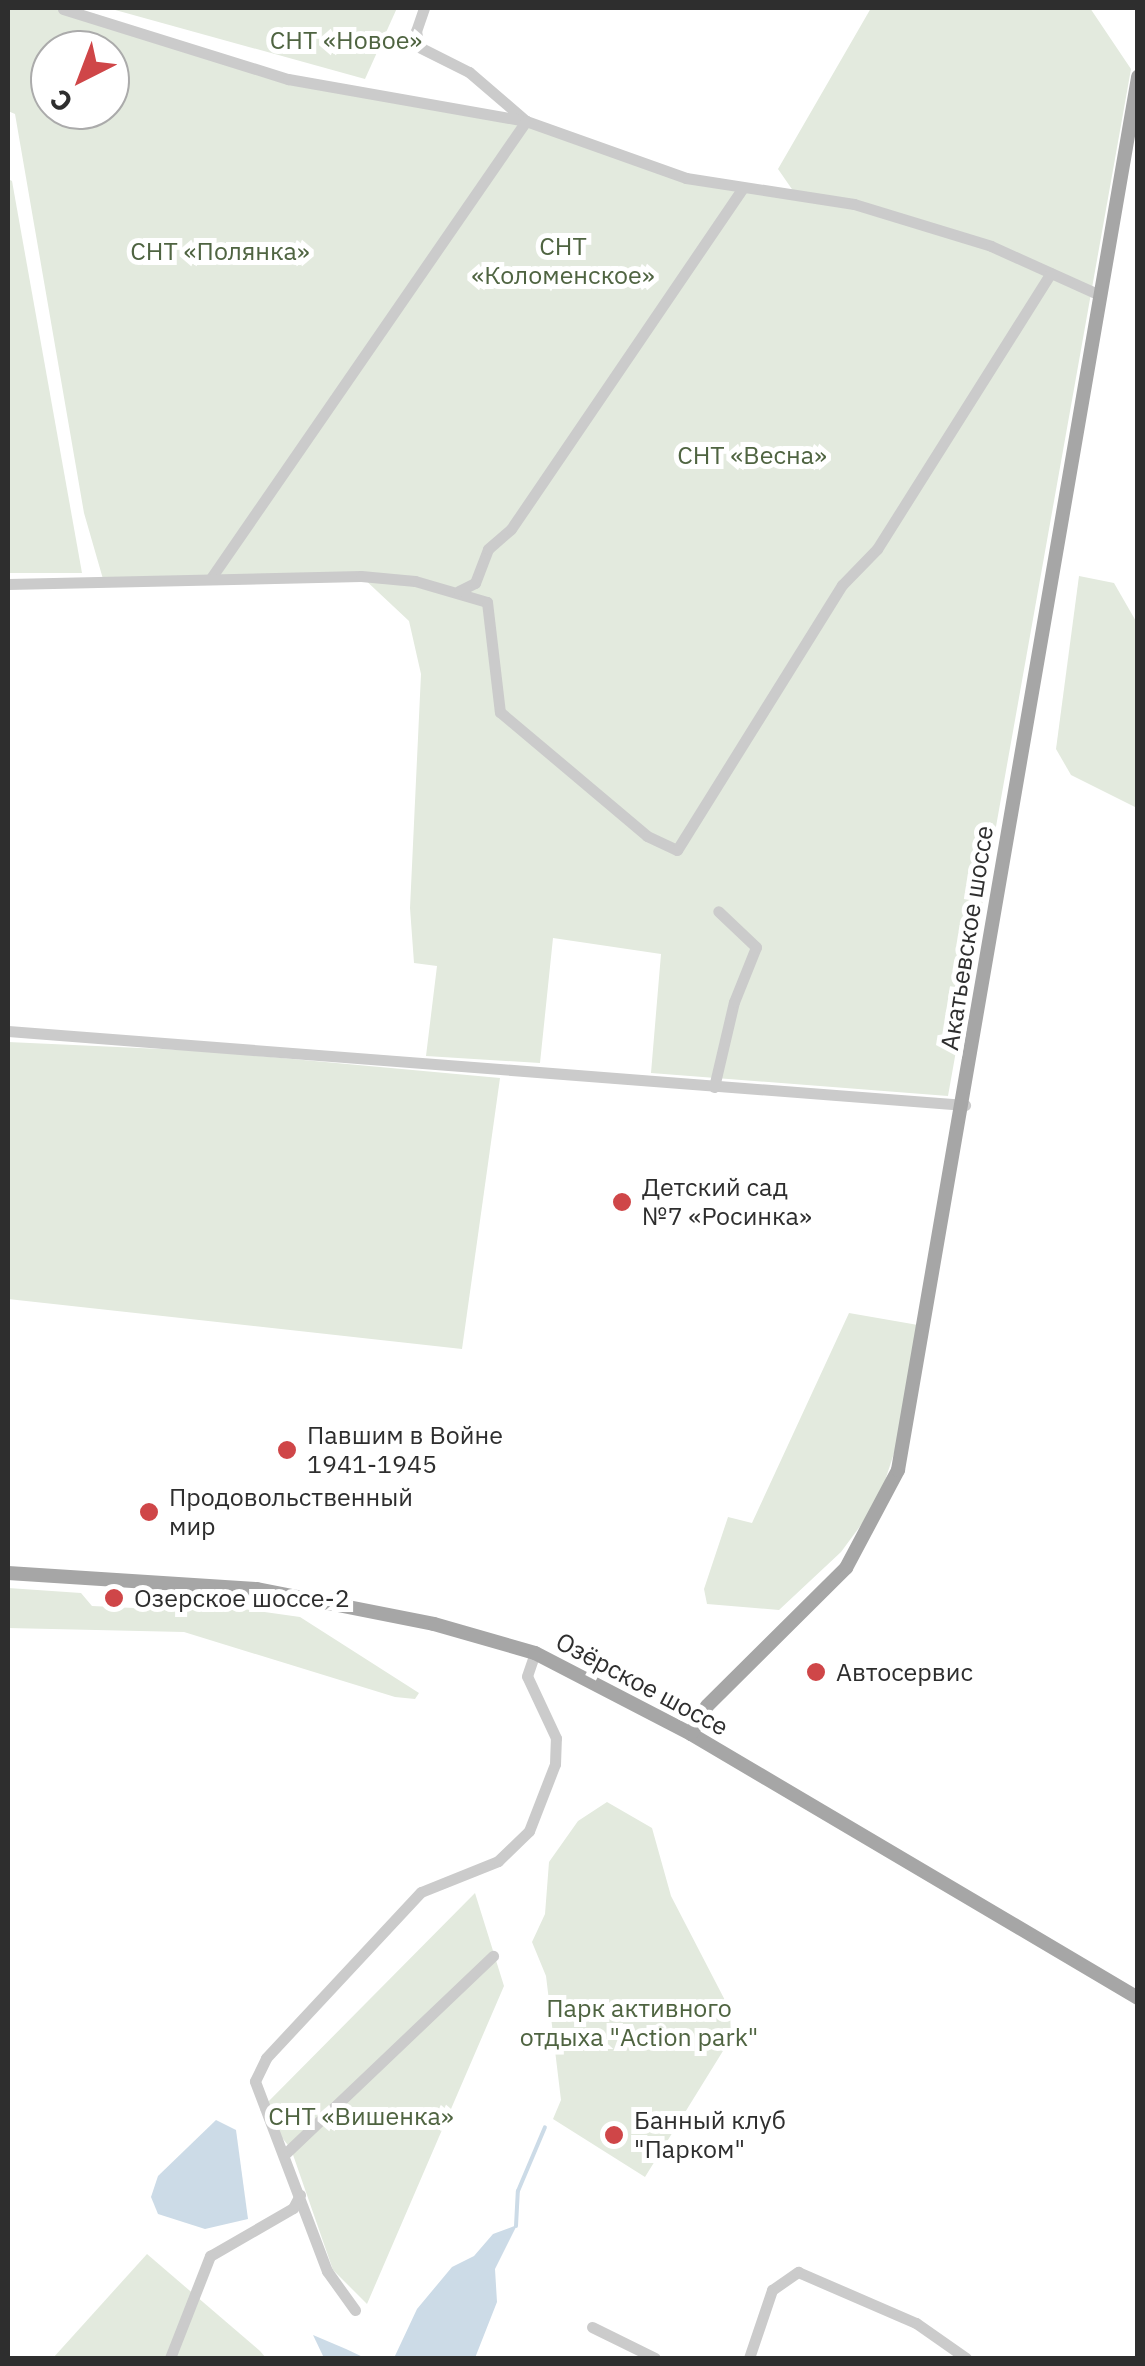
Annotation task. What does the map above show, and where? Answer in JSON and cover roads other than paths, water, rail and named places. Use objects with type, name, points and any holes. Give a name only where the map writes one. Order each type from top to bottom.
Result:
[{"type":"main road","name":"Акатьевское шоссе","points":[[691,1734],[707,1706],[846,1568],[890,1492],[909,1425],[965,1105],[989,923],[1138,77]]},
{"type":"main road","name":"Озёрское шоссе","points":[[8,1572],[257,1590],[434,1624],[535,1652],[691,1734],[1138,1998]]},
{"type":"street","points":[[63,8],[288,79],[526,121],[686,178],[854,204],[991,246],[1092,292]]},
{"type":"street","points":[[424,8],[416,43],[469,72],[526,121]]},
{"type":"street","points":[[211,578],[526,121]]},
{"type":"street","points":[[459,591],[475,582],[488,548],[511,529],[742,188]]},
{"type":"street","points":[[8,584],[361,576],[459,591],[487,602],[500,712],[648,836],[677,850],[842,585],[877,549],[1050,273]]},
{"type":"street","points":[[714,1087],[734,1002],[756,947],[718,911]]},
{"type":"street","points":[[8,1031],[965,1105]]},
{"type":"street","points":[[355,2310],[328,2271],[286,2153],[254,2094],[266,2058],[422,1892],[498,1860],[529,1831],[555,1764],[556,1738],[527,1676],[535,1652]]},
{"type":"street","points":[[286,2153],[493,1956]]},
{"type":"street","points":[[170,2358],[210,2256],[294,2208],[300,2194]]},
{"type":"street","points":[[750,2358],[772,2290],[798,2272],[916,2323],[966,2358]]},
{"type":"street","points":[[592,2326],[655,2358]]},
{"type":"water","points":[[216,2120],[236,2130],[248,2219],[205,2229],[158,2214],[151,2197],[158,2176]]},
{"type":"water","points":[[517,2225],[495,2269],[497,2302],[475,2358],[394,2358],[417,2309],[452,2267],[474,2256],[493,2234]]},
{"type":"water","points":[[313,2335],[346,2349],[365,2358],[324,2358]]},
{"type":"waterway","points":[[516,2226],[518,2191],[545,2127]]},
{"type":"place","name":"Детский сад №7 «Росинка»","points":[[622,1202]]},
{"type":"place","name":"Павшим в Войне 1941-1945","points":[[287,1450]]},
{"type":"place","name":"Продовольственный мир","points":[[149,1512]]},
{"type":"place","name":"Озерское шоссе-2","points":[[114,1598]]},
{"type":"place","name":"Автосервис","points":[[816,1672]]},
{"type":"place","name":"Банный клуб \"Парком\"","points":[[614,2135]]},
{"type":"park label","name":"СНТ «Новое»","points":[[346,40]]},
{"type":"park label","name":"СНТ «Полянка»","points":[[220,251]]},
{"type":"park label","name":"СНТ «Коломенское»","points":[[563,262]]},
{"type":"park label","name":"СНТ «Весна»","points":[[752,455]]},
{"type":"park label","name":"Парк активного отдыха \"Action park\"","points":[[639,2024]]},
{"type":"park label","name":"СНТ «Вишенка»","points":[[361,2116]]}]
